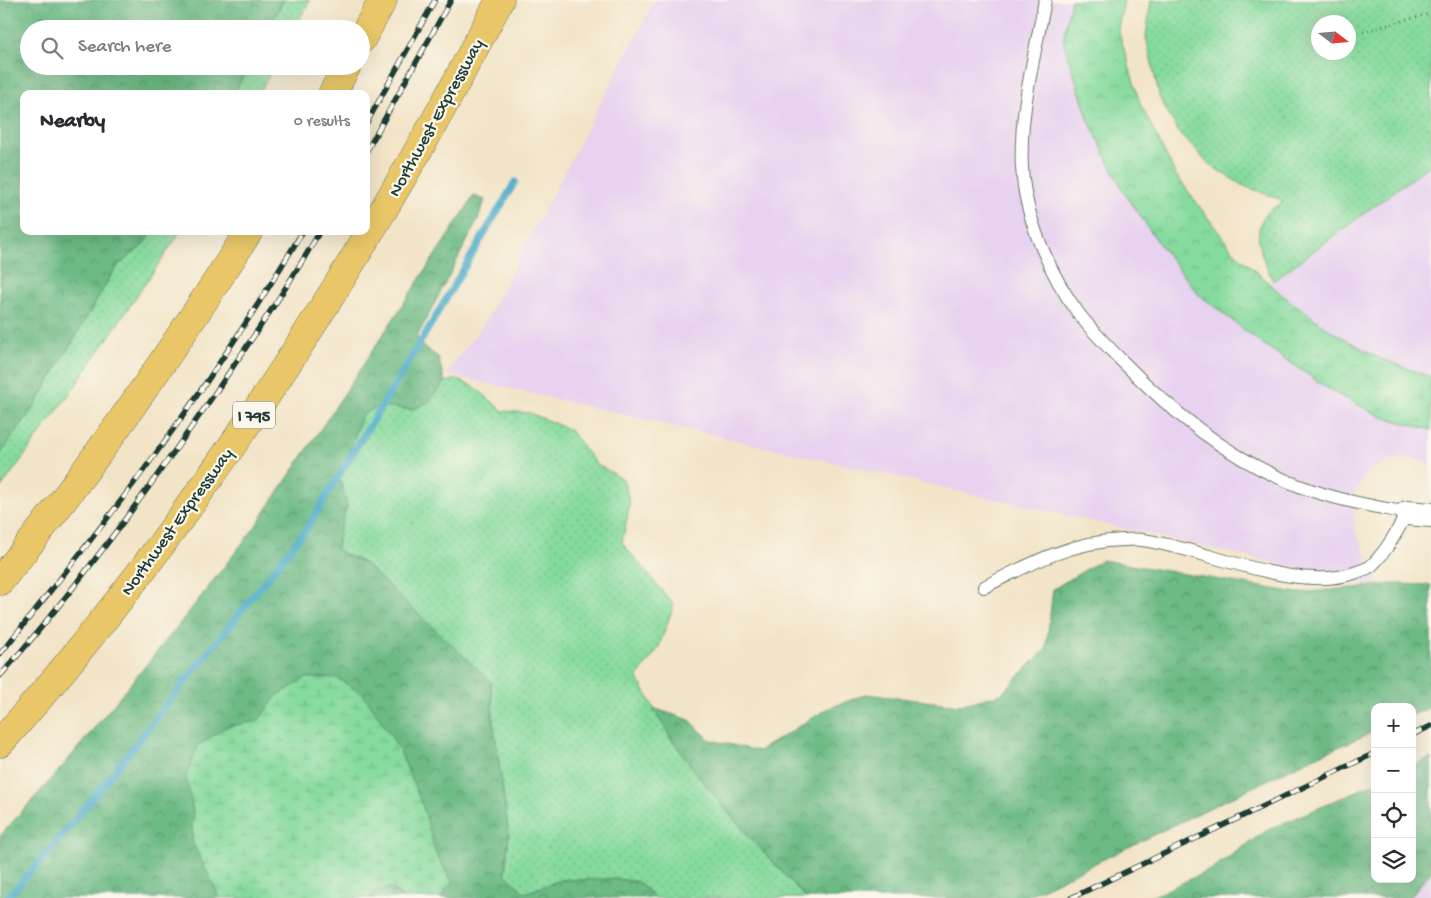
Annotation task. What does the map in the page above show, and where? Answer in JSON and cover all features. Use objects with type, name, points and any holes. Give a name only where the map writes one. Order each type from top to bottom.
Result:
[{"type":"highway","points":[[370,24],[383,0]]},
{"type":"highway","name":"Northwest Expressway","points":[[370,232],[423,143],[500,0]]},
{"type":"highway","points":[[334,90],[342,75]]},
{"type":"highway","points":[[0,581],[118,427],[189,325],[246,235]]},
{"type":"highway","name":"Northwest Expressway","points":[[0,743],[44,694],[200,492],[275,384],[368,235]]},
{"type":"street","points":[[1407,513],[1431,515]]},
{"type":"lane","points":[[984,587],[1040,559],[1074,547],[1107,540],[1141,540],[1289,576],[1327,579],[1352,574],[1370,567],[1386,548],[1407,513],[1319,494],[1257,468],[1182,417],[1144,384],[1079,314],[1058,280],[1036,236],[1027,203],[1022,169],[1022,135],[1027,98],[1045,0]]},
{"type":"path","points":[[1363,32],[1431,13]]},
{"type":"shaded area","points":[[655,0],[1071,0],[1063,41],[1089,121],[1382,417],[1431,430],[1431,464],[1412,458],[1395,459],[1380,465],[1365,476],[1356,490],[1355,529],[1378,582],[1371,585],[446,374],[487,319]]},
{"type":"shaded area","points":[[1431,164],[1431,377],[1379,358],[1331,331],[1270,284]]},
{"type":"shaded area","points":[[1431,856],[1431,898],[1393,898],[1408,883],[1416,883],[1416,874]]},
{"type":"green space","points":[[0,0],[284,0],[273,20],[20,20],[20,75],[244,75],[236,90],[20,90],[20,235],[150,235],[141,247],[116,267],[34,407],[0,454]]},
{"type":"green space","points":[[284,0],[310,0],[299,20],[273,20]]},
{"type":"green space","points":[[1071,0],[1124,0],[1118,29],[1140,103],[1176,175],[1232,250],[1280,293],[1331,331],[1379,358],[1431,377],[1431,430],[1382,417],[1333,392],[1260,342],[1198,294],[1160,245],[1123,191],[1089,121],[1063,41]]},
{"type":"green space","points":[[1151,0],[1431,0],[1431,164],[1273,281],[1262,256],[1259,229],[1267,213],[1284,201],[1242,185],[1211,166],[1181,136],[1160,99],[1146,37]]},
{"type":"green space","points":[[244,75],[269,75],[261,90],[236,90]]},
{"type":"green space","points":[[474,196],[485,200],[478,220],[417,337],[425,348],[438,357],[445,382],[430,400],[417,408],[402,409],[380,405],[362,415],[340,479],[347,506],[339,533],[337,550],[365,564],[491,682],[493,720],[509,835],[505,874],[525,893],[561,880],[617,879],[638,882],[655,898],[440,898],[452,881],[436,854],[423,807],[399,749],[337,678],[306,678],[277,696],[258,721],[226,727],[186,777],[193,810],[192,841],[220,898],[0,898],[0,836],[63,766],[174,631],[255,527]]},
{"type":"green space","points":[[150,235],[178,235],[76,385],[0,489],[0,454],[34,407],[116,267],[141,247]]},
{"type":"green space","points":[[457,379],[476,388],[503,411],[530,413],[570,430],[596,464],[623,479],[630,503],[622,543],[674,605],[658,649],[637,677],[671,739],[728,813],[806,898],[655,898],[638,882],[617,879],[561,880],[525,893],[505,874],[509,835],[493,720],[491,682],[365,564],[337,550],[339,533],[347,506],[340,479],[362,415],[380,405],[410,410],[429,402],[445,382]]},
{"type":"green space","points":[[1102,560],[1298,593],[1393,584],[1431,585],[1431,707],[1416,713],[1416,703],[1371,703],[1371,733],[1313,758],[1023,898],[806,898],[704,783],[653,708],[690,720],[710,740],[759,751],[827,709],[866,694],[960,705],[1001,694],[1046,649],[1053,589]]},
{"type":"green space","points":[[306,678],[337,678],[364,695],[399,749],[423,807],[436,854],[452,881],[440,898],[404,898],[390,888],[374,891],[370,898],[220,898],[192,841],[193,810],[186,777],[198,746],[226,727],[258,721],[277,696]]},
{"type":"green space","points":[[1431,758],[1431,872],[1409,898],[1149,898],[1210,870],[1266,831],[1371,785],[1371,883],[1416,883],[1416,764]]},
{"type":"green space","points":[[390,888],[404,898],[370,898],[374,891]]},
{"type":"waterway","points":[[7,898],[56,843],[307,528],[408,363],[515,182]]},
{"type":"railway","points":[[370,117],[435,0]]},
{"type":"railway","points":[[370,145],[451,0]]},
{"type":"railway","points":[[0,654],[174,429],[268,289],[301,235]]},
{"type":"railway","points":[[0,676],[83,575],[161,470],[267,316],[318,235]]},
{"type":"railway","points":[[1416,733],[1431,726]]},
{"type":"railway","points":[[1071,898],[1371,755]]}]
